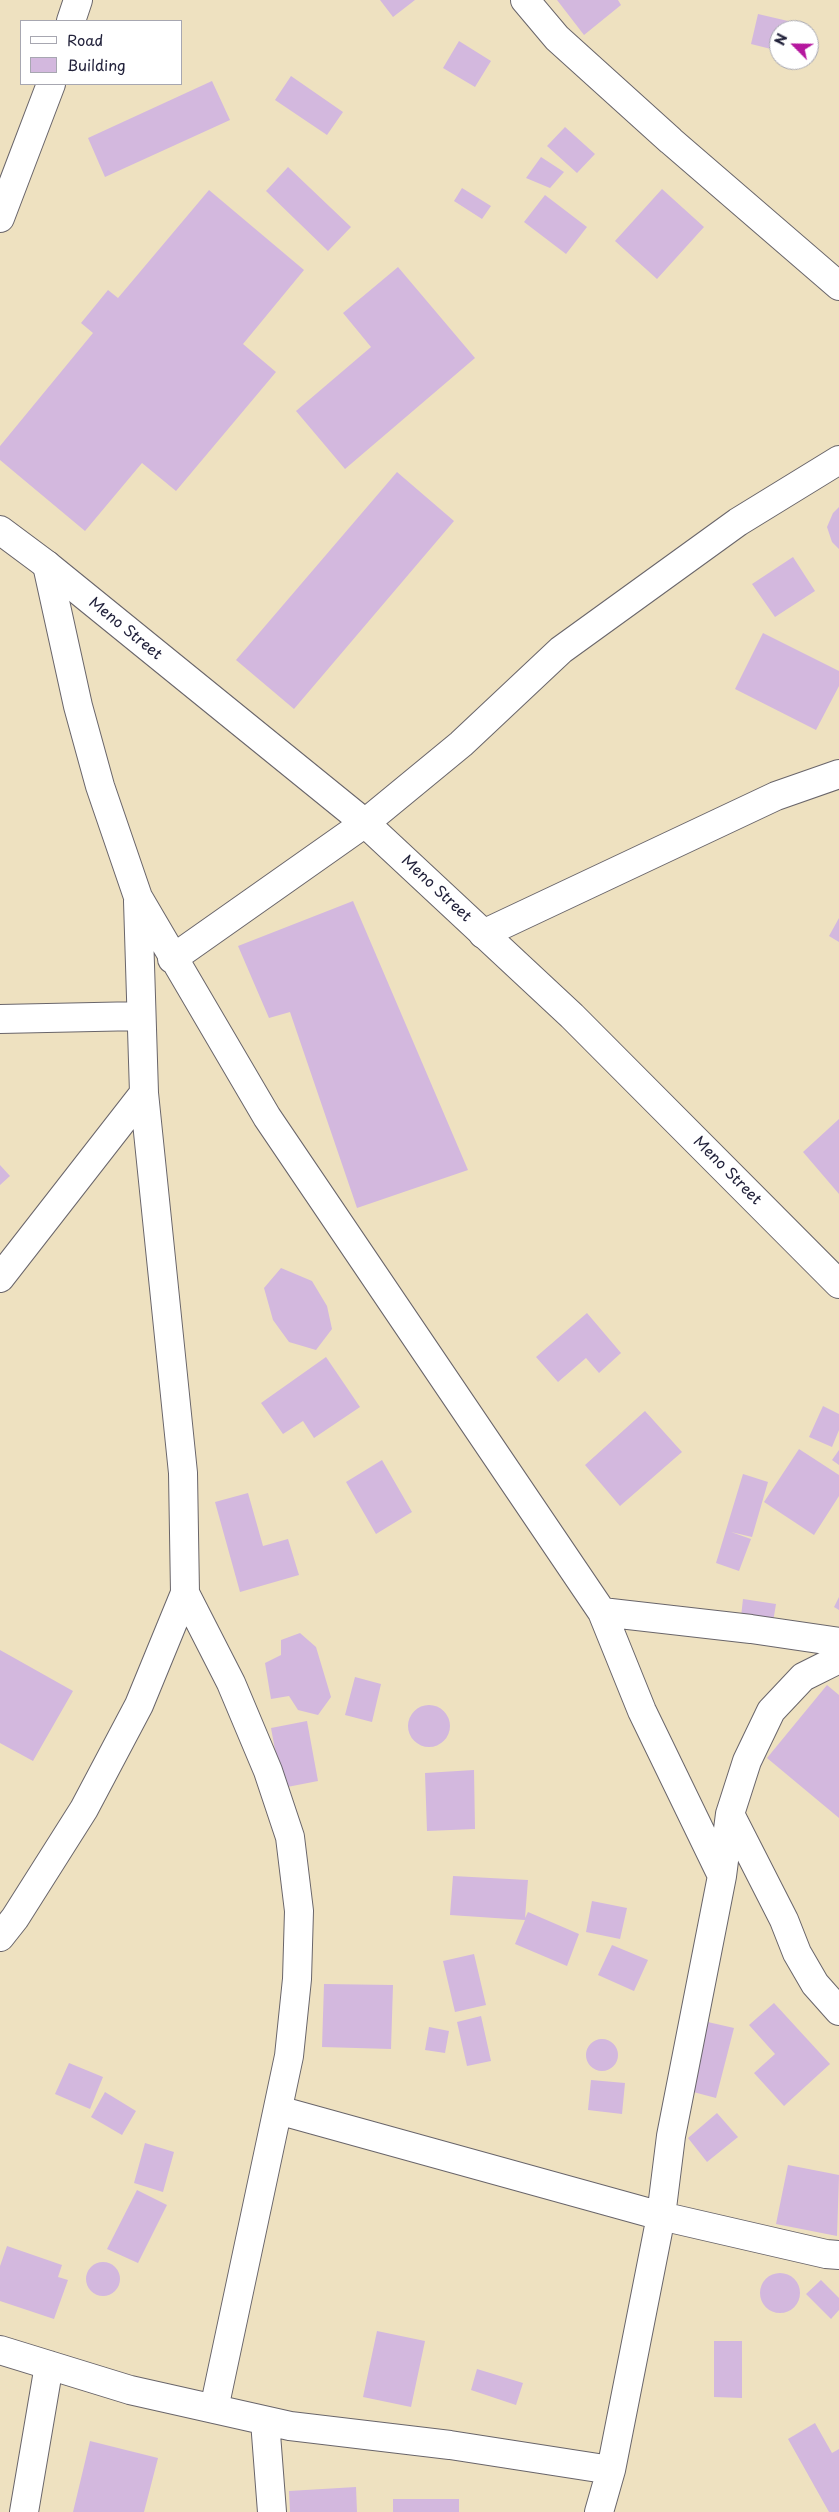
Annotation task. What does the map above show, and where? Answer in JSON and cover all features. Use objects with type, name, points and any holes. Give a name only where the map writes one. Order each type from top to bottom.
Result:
[{"type":"street","points":[[71,20],[78,0]]},
{"type":"street","points":[[525,0],[557,38],[671,141],[839,286]]},
{"type":"street","points":[[0,218],[51,85]]},
{"type":"street","points":[[172,959],[365,823],[461,744],[561,650],[738,522],[839,460]]},
{"type":"street","name":"Meno Street","points":[[0,530],[47,565],[365,823],[572,1016],[839,1284]]},
{"type":"street","points":[[47,565],[78,706],[100,786],[138,897],[172,959],[267,1117],[602,1612],[642,1711],[722,1876]]},
{"type":"street","points":[[483,934],[776,796],[839,774]]},
{"type":"street","points":[[0,1937],[15,1918],[84,1809],[139,1705],[185,1593],[183,1473],[144,1092],[138,897]]},
{"type":"street","points":[[0,1019],[141,1016]]},
{"type":"street","points":[[0,1278],[144,1092]]},
{"type":"street","points":[[185,1593],[232,1683],[268,1772],[290,1837],[299,1911],[297,1979],[289,2056],[214,2409]]},
{"type":"street","points":[[602,1612],[751,1629],[839,1642]]},
{"type":"street","points":[[599,2512],[611,2470],[661,2216],[671,2136],[722,1876],[730,1814],[747,1761],[771,1711],[803,1677],[839,1659]]},
{"type":"street","points":[[730,1814],[784,1920],[797,1953],[815,1984],[839,2011]]},
{"type":"street","points":[[278,2110],[661,2216],[826,2254],[839,2255]]},
{"type":"street","points":[[0,2350],[130,2390],[290,2426],[450,2445],[611,2470]]},
{"type":"street","points":[[24,2512],[49,2365]]},
{"type":"street","points":[[265,2421],[272,2512]]},
{"type":"building","points":[[380,0],[415,0],[393,17]]},
{"type":"building","points":[[557,0],[618,0],[621,5],[584,35]]},
{"type":"building","points":[[758,14],[784,20],[769,20],[769,48],[751,44]]},
{"type":"building","points":[[459,41],[491,61],[475,87],[443,68]]},
{"type":"building","points":[[291,76],[343,112],[327,135],[275,100]]},
{"type":"building","points":[[212,81],[230,120],[105,177],[88,138]]},
{"type":"building","points":[[565,127],[595,154],[577,173],[547,146]]},
{"type":"building","points":[[541,157],[564,172],[550,188],[526,178]]},
{"type":"building","points":[[288,167],[351,227],[328,251],[266,191]]},
{"type":"building","points":[[462,188],[491,206],[482,219],[454,201]]},
{"type":"building","points":[[662,189],[704,227],[657,279],[615,241]]},
{"type":"building","points":[[209,190],[304,270],[243,344],[276,372],[176,491],[142,463],[85,531],[0,460],[0,446],[93,333],[81,323],[108,290],[118,298]]},
{"type":"building","points":[[545,195],[587,227],[566,254],[524,222]]},
{"type":"building","points":[[398,267],[475,358],[345,469],[296,411],[371,347],[343,313]]},
{"type":"building","points":[[397,472],[454,521],[294,709],[236,660]]},
{"type":"building","points":[[839,507],[839,549],[832,542],[827,527],[833,513]]},
{"type":"building","points":[[793,557],[815,591],[775,617],[752,584]]},
{"type":"building","points":[[763,633],[839,671],[839,686],[816,730],[735,689]]},
{"type":"building","points":[[353,901],[468,1170],[357,1208],[290,1012],[269,1018],[238,946]]},
{"type":"building","points":[[839,918],[839,942],[829,936]]},
{"type":"building","points":[[839,1119],[839,1194],[803,1152]]},
{"type":"building","points":[[0,1165],[10,1176],[0,1185]]},
{"type":"building","points":[[281,1268],[312,1281],[327,1306],[332,1329],[316,1350],[289,1342],[273,1320],[264,1288]]},
{"type":"building","points":[[587,1313],[621,1353],[599,1373],[586,1358],[558,1382],[536,1357]]},
{"type":"building","points":[[326,1357],[360,1407],[314,1438],[303,1421],[283,1434],[261,1403]]},
{"type":"building","points":[[823,1406],[839,1414],[839,1430],[832,1447],[809,1437]]},
{"type":"building","points":[[645,1411],[682,1452],[620,1506],[585,1465]]},
{"type":"building","points":[[799,1449],[839,1475],[839,1496],[814,1535],[764,1502]]},
{"type":"building","points":[[839,1450],[839,1465],[832,1460]]},
{"type":"building","points":[[382,1460],[412,1512],[376,1534],[346,1482]]},
{"type":"building","points":[[743,1474],[768,1482],[752,1537],[731,1532],[751,1539],[739,1571],[716,1563]]},
{"type":"building","points":[[248,1493],[263,1546],[288,1539],[299,1575],[240,1592],[215,1502]]},
{"type":"building","points":[[839,1597],[839,1610],[834,1607]]},
{"type":"building","points":[[743,1599],[776,1604],[773,1622],[741,1617]]},
{"type":"building","points":[[300,1633],[316,1647],[331,1697],[318,1715],[298,1710],[289,1696],[271,1699],[265,1663],[281,1655],[281,1640]]},
{"type":"building","points":[[0,1650],[73,1691],[33,1761],[0,1743]]},
{"type":"building","points":[[355,1677],[381,1684],[372,1722],[345,1715]]},
{"type":"building","points":[[827,1685],[839,1695],[839,1818],[767,1758]]},
{"type":"building","points":[[433,1705],[441,1708],[447,1714],[450,1726],[447,1738],[441,1744],[425,1747],[417,1744],[411,1738],[408,1722],[411,1714],[417,1708]]},
{"type":"building","points":[[307,1721],[318,1781],[282,1788],[271,1728]]},
{"type":"building","points":[[474,1770],[475,1829],[427,1831],[425,1773]]},
{"type":"building","points":[[453,1876],[528,1880],[525,1918],[528,1912],[579,1934],[567,1966],[515,1944],[525,1920],[450,1915]]},
{"type":"building","points":[[592,1901],[627,1908],[620,1939],[586,1932]]},
{"type":"building","points":[[612,1945],[648,1960],[634,1991],[598,1975]]},
{"type":"building","points":[[474,1954],[486,2005],[455,2012],[443,1961]]},
{"type":"building","points":[[324,1984],[393,1985],[391,2049],[322,2047]]},
{"type":"building","points":[[774,2003],[830,2064],[784,2106],[754,2073],[775,2054],[749,2025]]},
{"type":"building","points":[[481,2016],[491,2061],[467,2066],[457,2022]]},
{"type":"building","points":[[699,2020],[734,2028],[716,2098],[682,2089]]},
{"type":"building","points":[[429,2027],[449,2031],[445,2053],[425,2050]]},
{"type":"building","points":[[602,2039],[614,2043],[618,2055],[614,2067],[602,2071],[590,2067],[586,2055],[590,2043]]},
{"type":"building","points":[[69,2063],[103,2077],[90,2109],[55,2094]]},
{"type":"building","points":[[591,2080],[625,2083],[622,2114],[588,2110]]},
{"type":"building","points":[[105,2092],[136,2111],[122,2135],[91,2117]]},
{"type":"building","points":[[717,2113],[738,2137],[707,2162],[688,2138]]},
{"type":"building","points":[[145,2143],[174,2152],[163,2192],[134,2183]]},
{"type":"building","points":[[788,2165],[839,2175],[837,2236],[776,2224]]},
{"type":"building","points":[[137,2190],[167,2205],[138,2263],[107,2249]]},
{"type":"building","points":[[7,2246],[62,2265],[58,2277],[68,2280],[54,2319],[0,2301],[0,2266]]},
{"type":"building","points":[[103,2262],[115,2267],[120,2279],[115,2291],[103,2296],[91,2291],[86,2279],[91,2267]]},
{"type":"building","points":[[784,2273],[791,2276],[797,2282],[800,2293],[799,2301],[791,2310],[784,2313],[776,2313],[769,2310],[761,2301],[760,2289],[763,2282],[772,2274]]},
{"type":"building","points":[[821,2280],[839,2298],[839,2310],[831,2319],[806,2294]]},
{"type":"building","points":[[377,2331],[425,2341],[411,2407],[363,2397]]},
{"type":"building","points":[[714,2341],[742,2341],[742,2398],[714,2397]]},
{"type":"building","points":[[477,2369],[523,2383],[516,2405],[471,2390]]},
{"type":"building","points":[[815,2423],[832,2453],[839,2449],[839,2512],[829,2512],[788,2439]]},
{"type":"building","points":[[90,2441],[158,2458],[144,2512],[73,2512]]},
{"type":"building","points":[[356,2487],[357,2512],[290,2512],[289,2491]]},
{"type":"building","points":[[393,2499],[459,2499],[459,2512],[393,2512]]}]
